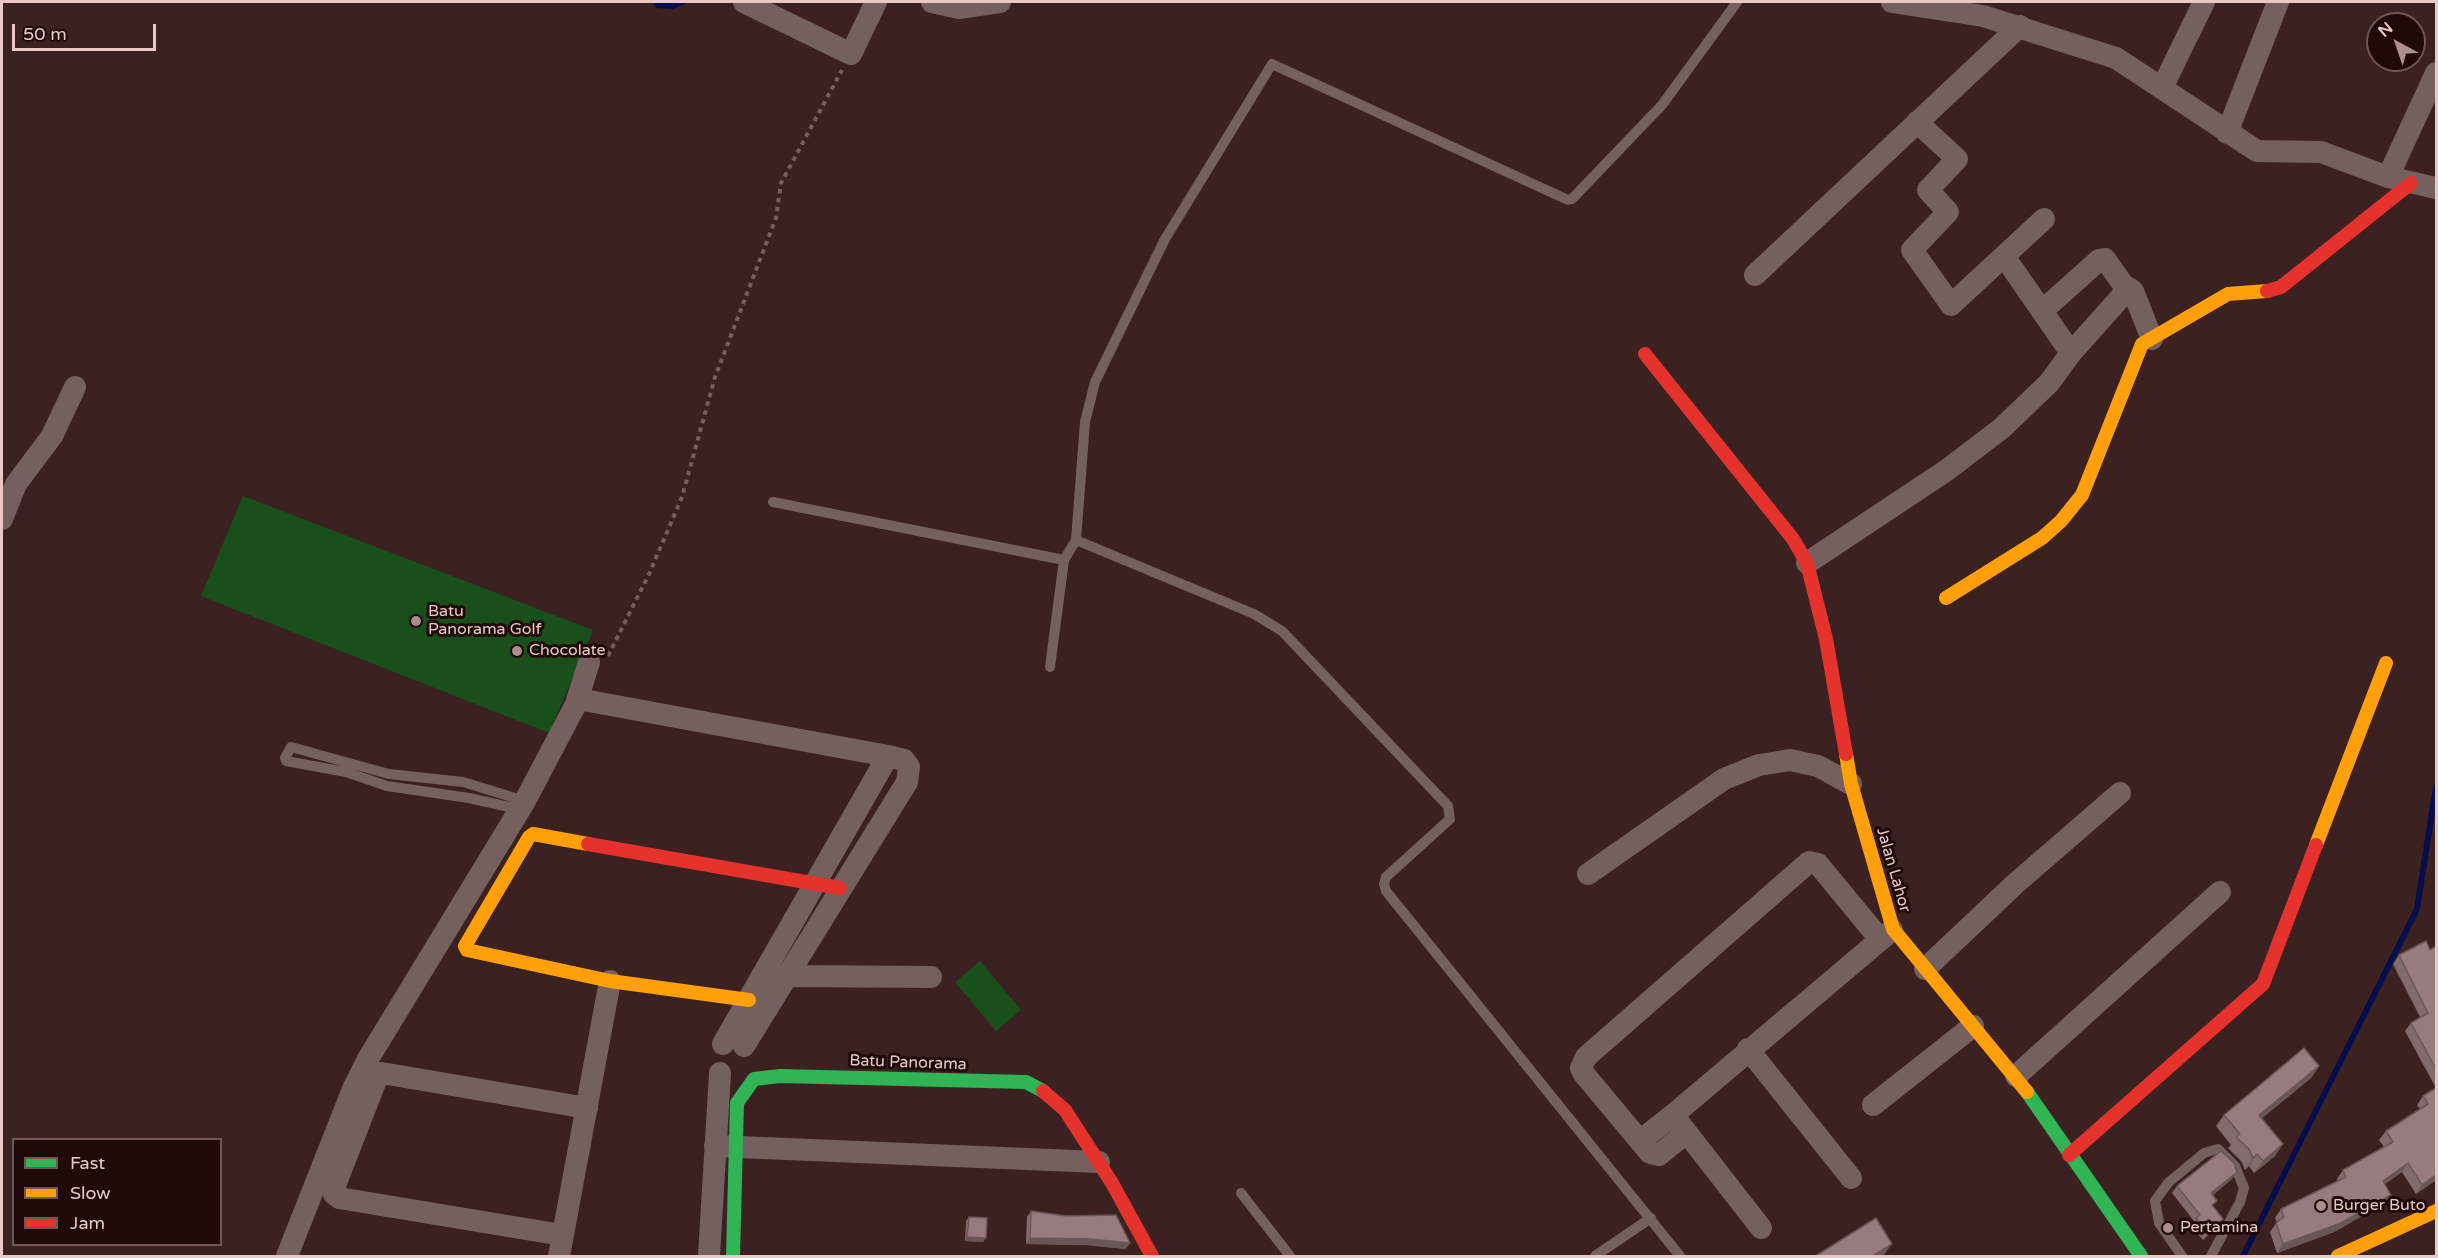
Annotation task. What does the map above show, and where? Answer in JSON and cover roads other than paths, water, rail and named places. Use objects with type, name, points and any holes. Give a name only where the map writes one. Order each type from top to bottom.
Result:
[{"type":"street","points":[[744,2],[851,54],[876,2]]},
{"type":"street","points":[[932,2],[959,8],[1000,2]]},
{"type":"street","points":[[1892,2],[1986,9],[2020,26],[2116,58],[2257,151],[2321,152],[2388,177],[2436,188]]},
{"type":"street","points":[[2162,88],[2204,2]]},
{"type":"street","points":[[2227,133],[2278,2]]},
{"type":"street","points":[[1755,275],[2020,26]]},
{"type":"street","points":[[2388,177],[2436,73]]},
{"type":"street","points":[[1917,122],[1957,159],[1928,190],[1948,213],[1912,250],[1951,305],[2044,219]]},
{"type":"street","points":[[1946,598],[2042,538],[2061,521],[2082,495],[2140,347],[2228,294],[2260,293],[2281,287],[2411,183]]},
{"type":"street","points":[[2004,256],[2071,352]]},
{"type":"street","points":[[2042,311],[2099,260],[2105,259],[2127,290]]},
{"type":"street","points":[[1807,563],[1947,470],[2002,428],[2049,383],[2071,352],[2131,288],[2152,339]]},
{"type":"street","name":"Jalan Lahor","points":[[1645,354],[1793,539],[1807,563],[1826,639],[1851,784],[1886,934],[1925,969],[2016,1076],[2142,1257]]},
{"type":"street","points":[[2,519],[16,484],[52,436],[75,387]]},
{"type":"street","points":[[287,1257],[353,1089],[368,1059],[522,805],[598,662]]},
{"type":"street","points":[[2069,1155],[2263,984],[2386,663]]},
{"type":"street","points":[[578,699],[888,756],[907,762],[909,771],[907,783],[787,976],[742,1059],[741,1075],[730,1077],[720,1073],[733,1257]]},
{"type":"street","points":[[709,1257],[725,1146],[737,1103],[749,1000],[814,882],[888,756]]},
{"type":"street","points":[[1588,874],[1724,779],[1759,765],[1790,760],[1818,766],[1851,784]]},
{"type":"street","points":[[1925,969],[2015,884],[2120,793]]},
{"type":"street","points":[[749,1000],[610,981],[466,948],[531,835],[840,888]]},
{"type":"street","points":[[1640,1141],[1886,934],[1818,864],[1812,861],[1804,865],[1583,1062],[1584,1074],[1650,1153],[1659,1155],[1686,1133]]},
{"type":"street","points":[[2016,1076],[2220,892]]},
{"type":"street","points":[[787,976],[931,977]]},
{"type":"street","points":[[587,1108],[382,1073],[378,1075],[334,1188],[334,1194],[339,1198],[561,1246],[587,1108],[610,981]]},
{"type":"street","points":[[1873,1105],[1973,1026]]},
{"type":"street","points":[[1748,1049],[1851,1178]]},
{"type":"street","name":"Batu Panorama","points":[[742,1059],[780,1076],[1026,1082],[1052,1097],[1065,1110],[1099,1162],[1152,1257]]},
{"type":"street","points":[[1673,1114],[1761,1228]]},
{"type":"street","points":[[725,1146],[1099,1162]]},
{"type":"street","points":[[2338,1257],[2436,1211]]},
{"type":"lane","points":[[1050,667],[1064,560],[1076,540],[1085,422],[1095,382],[1165,239],[1272,64],[1568,200],[1572,199],[1662,105],[1737,2]]},
{"type":"lane","points":[[773,502],[1064,560]]},
{"type":"lane","points":[[1076,540],[1254,614],[1282,631],[1448,806],[1450,819],[1386,877],[1384,884],[1386,891],[1651,1218],[1680,1257]]},
{"type":"lane","points":[[291,747],[389,774],[463,782],[522,805],[387,786],[346,772],[286,761],[285,758],[291,747]]},
{"type":"lane","points":[[2182,1257],[2159,1223],[2155,1201],[2168,1183],[2205,1153],[2218,1149],[2235,1166],[2244,1188],[2240,1202],[2211,1257]]},
{"type":"lane","points":[[1241,1193],[1290,1257]]},
{"type":"lane","points":[[1595,1257],[1651,1218]]},
{"type":"waterway","points":[[656,2],[658,5],[672,6],[683,2]]},
{"type":"waterway","points":[[2243,1256],[2417,909],[2436,787]]},
{"type":"place","name":"Batu Panorama Golf","points":[[416,621]]},
{"type":"place","name":"Chocolate","points":[[517,651]]},
{"type":"place","name":"Burger Buto","points":[[2321,1206]]},
{"type":"place","name":"Pertamina","points":[[2168,1228]]}]
